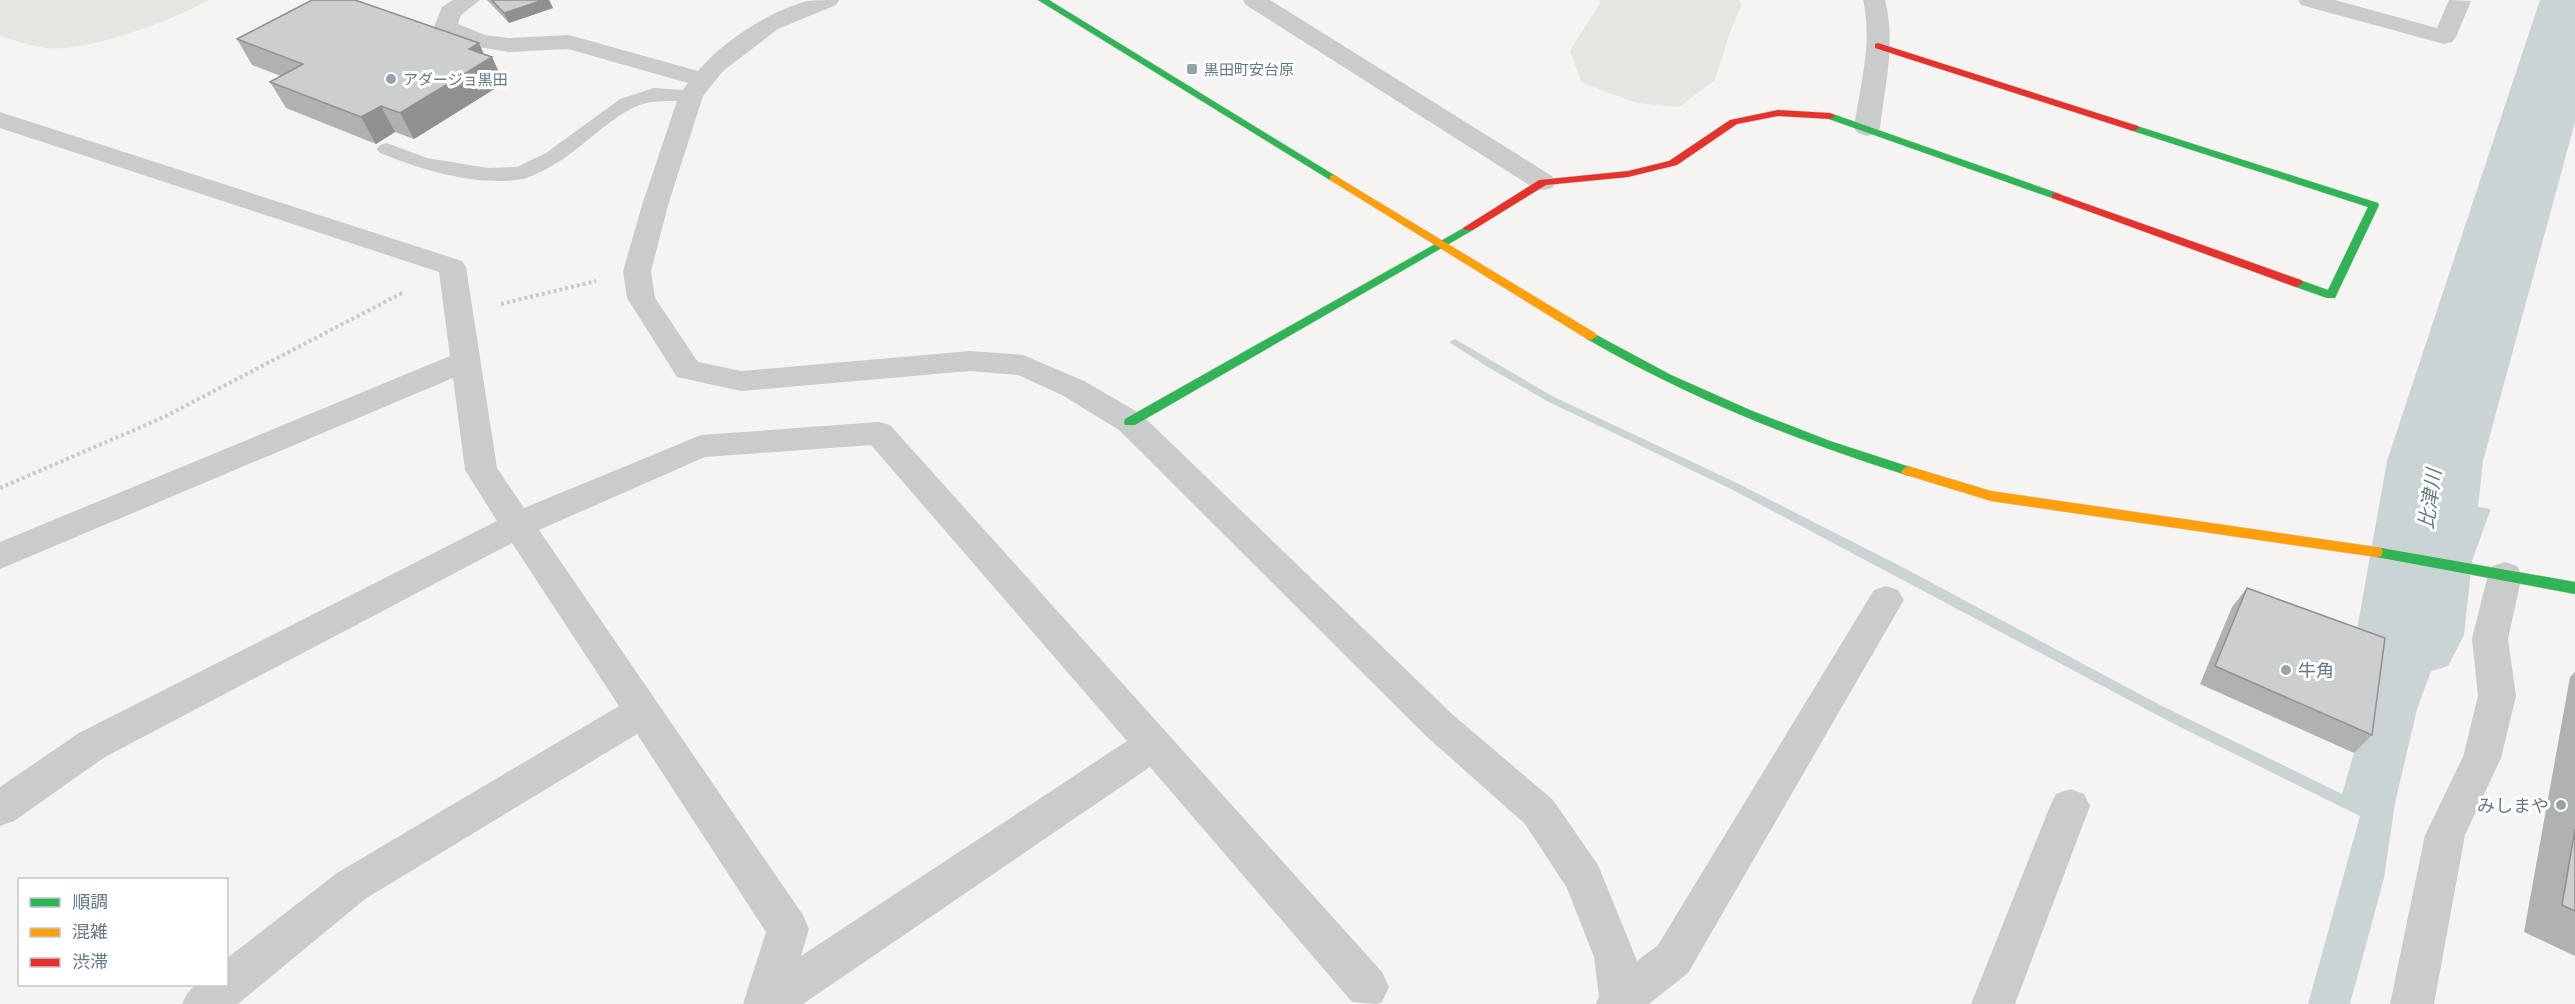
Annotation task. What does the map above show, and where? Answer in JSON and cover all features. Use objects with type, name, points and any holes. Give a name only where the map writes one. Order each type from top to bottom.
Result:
[{"type":"street","points":[[469,0],[450,12],[446,27],[480,40],[508,45],[569,42],[697,88]]},
{"type":"street","points":[[828,0],[770,24],[715,66],[697,88],[656,202],[637,272],[641,298],[688,370],[741,381],[970,361],[1023,365],[1073,388],[1131,422],[1439,725],[1539,812],[1584,878],[1615,957],[1619,1001]]},
{"type":"street","points":[[1044,0],[1616,351],[1714,400],[1819,443],[1991,496],[2380,553],[2575,588]]},
{"type":"street","points":[[1254,0],[1543,182]]},
{"type":"street","points":[[1867,128],[1878,46],[1877,8],[1874,0]]},
{"type":"street","points":[[2309,0],[2444,38],[2460,1]]},
{"type":"street","points":[[1131,422],[1441,245],[1543,182],[1628,174],[1673,163],[1734,122],[1778,113],[1827,115],[1867,128],[2331,295],[2374,205],[1878,46]]},
{"type":"street","points":[[0,120],[452,267],[481,470],[788,929],[765,1004]]},
{"type":"street","points":[[0,556],[466,361]]},
{"type":"street","points":[[0,809],[92,745],[518,525],[701,446],[879,433],[1367,987]]},
{"type":"street","points":[[2412,1004],[2445,835],[2482,758],[2497,696],[2490,639],[2503,575]]},
{"type":"street","points":[[1619,1001],[1673,959],[1886,600]]},
{"type":"street","points":[[228,985],[351,886],[643,711]]},
{"type":"street","points":[[765,1004],[1152,745]]},
{"type":"street","points":[[1993,1004],[2070,806]]},
{"type":"street","points":[[204,1004],[226,986]]},
{"type":"lane","points":[[387,149],[422,163],[488,174],[521,173],[553,157],[627,103],[654,94],[697,88]]},
{"type":"path","points":[[0,488],[164,417],[452,267]]},
{"type":"path","points":[[459,314],[637,272]]},
{"type":"shaded area","points":[[0,0],[208,0],[173,17],[128,34],[82,46],[45,48],[0,36]]},
{"type":"shaded area","points":[[1599,0],[1739,0],[1742,4],[1730,32],[1715,80],[1679,107],[1637,103],[1582,83],[1570,51],[1600,3]]},
{"type":"shaded area","points":[[1455,339],[1552,396],[1737,483],[1906,569],[2160,705],[2342,794],[2399,600],[2415,497],[2491,509],[2417,709],[2395,803],[2384,878],[2350,1004],[2308,1004],[2360,816],[2176,725],[1733,490],[1547,401],[1449,342]]},
{"type":"building","name":"アダージョ黒田","points":[[312,0],[355,0],[479,43],[469,49],[492,57],[400,113],[381,106],[361,117],[270,82],[303,64],[237,39]]},
{"type":"building","points":[[492,0],[543,0],[504,13]]},
{"type":"building","name":"牛角","points":[[2247,588],[2385,638],[2372,735],[2215,666]]},
{"type":"building","points":[[2575,829],[2575,911],[2562,905]]},
{"type":"waterway","name":"比津川","points":[[2410,635],[2435,461],[2574,0]]},
{"type":"traffic: fast","points":[[1043,0],[1334,178]]},
{"type":"traffic: fast","points":[[1830,116],[2056,196]]},
{"type":"traffic: fast","points":[[2134,128],[2374,205],[2331,295],[2297,283]]},
{"type":"traffic: fast","points":[[1130,422],[1469,228]]},
{"type":"traffic: fast","points":[[1591,336],[1628,358],[1705,396],[1785,429],[1908,471]]},
{"type":"traffic: fast","points":[[2376,552],[2575,588]]},
{"type":"traffic: slow","points":[[1334,178],[1591,336]]},
{"type":"traffic: slow","points":[[1908,471],[1991,496],[2376,552]]},
{"type":"traffic: jam","points":[[1878,46],[2134,128]]},
{"type":"traffic: jam","points":[[1469,228],[1543,182],[1628,174],[1673,163],[1734,122],[1778,113],[1830,116]]},
{"type":"traffic: jam","points":[[2056,196],[2297,283]]},
{"type":"place","name":"黒田町安台原","points":[[1192,69]]},
{"type":"place","name":"アダージョ黒田","points":[[391,79]]},
{"type":"place","name":"牛角","points":[[2286,670]]},
{"type":"place","name":"みしまや","points":[[2561,805]]}]
